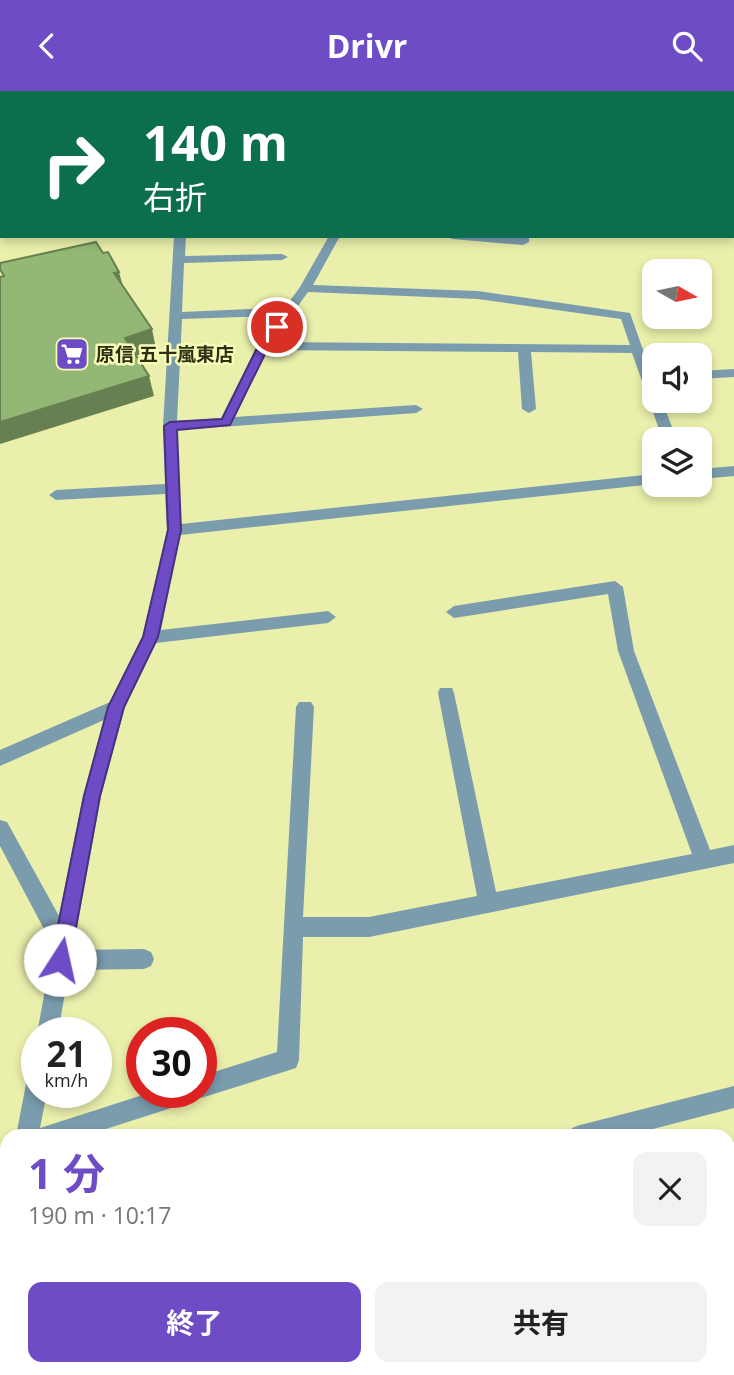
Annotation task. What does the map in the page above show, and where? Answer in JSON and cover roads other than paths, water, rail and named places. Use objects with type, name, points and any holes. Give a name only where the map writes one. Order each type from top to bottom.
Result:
[{"type":"street","points":[[50,1017],[92,796],[116,707],[150,637],[174,530],[170,426],[180,238]]},
{"type":"street","points":[[226,422],[263,346],[305,288],[334,238]]},
{"type":"street","points":[[476,238],[523,242],[523,238]]},
{"type":"street","points":[[178,260],[282,257]]},
{"type":"street","points":[[305,288],[478,295],[626,316],[634,349],[642,363]]},
{"type":"street","points":[[177,316],[271,312]]},
{"type":"street","points":[[263,346],[634,349]]},
{"type":"street","points":[[524,349],[529,409]]},
{"type":"street","points":[[712,374],[734,373]]},
{"type":"street","points":[[170,426],[416,409]]},
{"type":"street","points":[[712,473],[734,471]]},
{"type":"street","points":[[174,530],[642,480]]},
{"type":"street","points":[[56,495],[172,489]]},
{"type":"street","points":[[454,612],[615,587],[626,651],[703,858]]},
{"type":"street","points":[[150,637],[328,617]]},
{"type":"street","points":[[446,693],[488,901]]},
{"type":"street","points":[[0,758],[116,707]]},
{"type":"street","points":[[217,1082],[288,1060],[305,707]]},
{"type":"street","points":[[0,828],[62,951]]},
{"type":"street","points":[[293,927],[369,927],[703,858],[734,854]]},
{"type":"street","points":[[62,951],[144,959]]},
{"type":"street","points":[[608,1129],[734,1097]]},
{"type":"street","points":[[28,1129],[32,1108]]},
{"type":"street","points":[[69,1129],[136,1108]]},
{"type":"place","name":"原信 五十嵐東店","points":[[72,354]]}]
